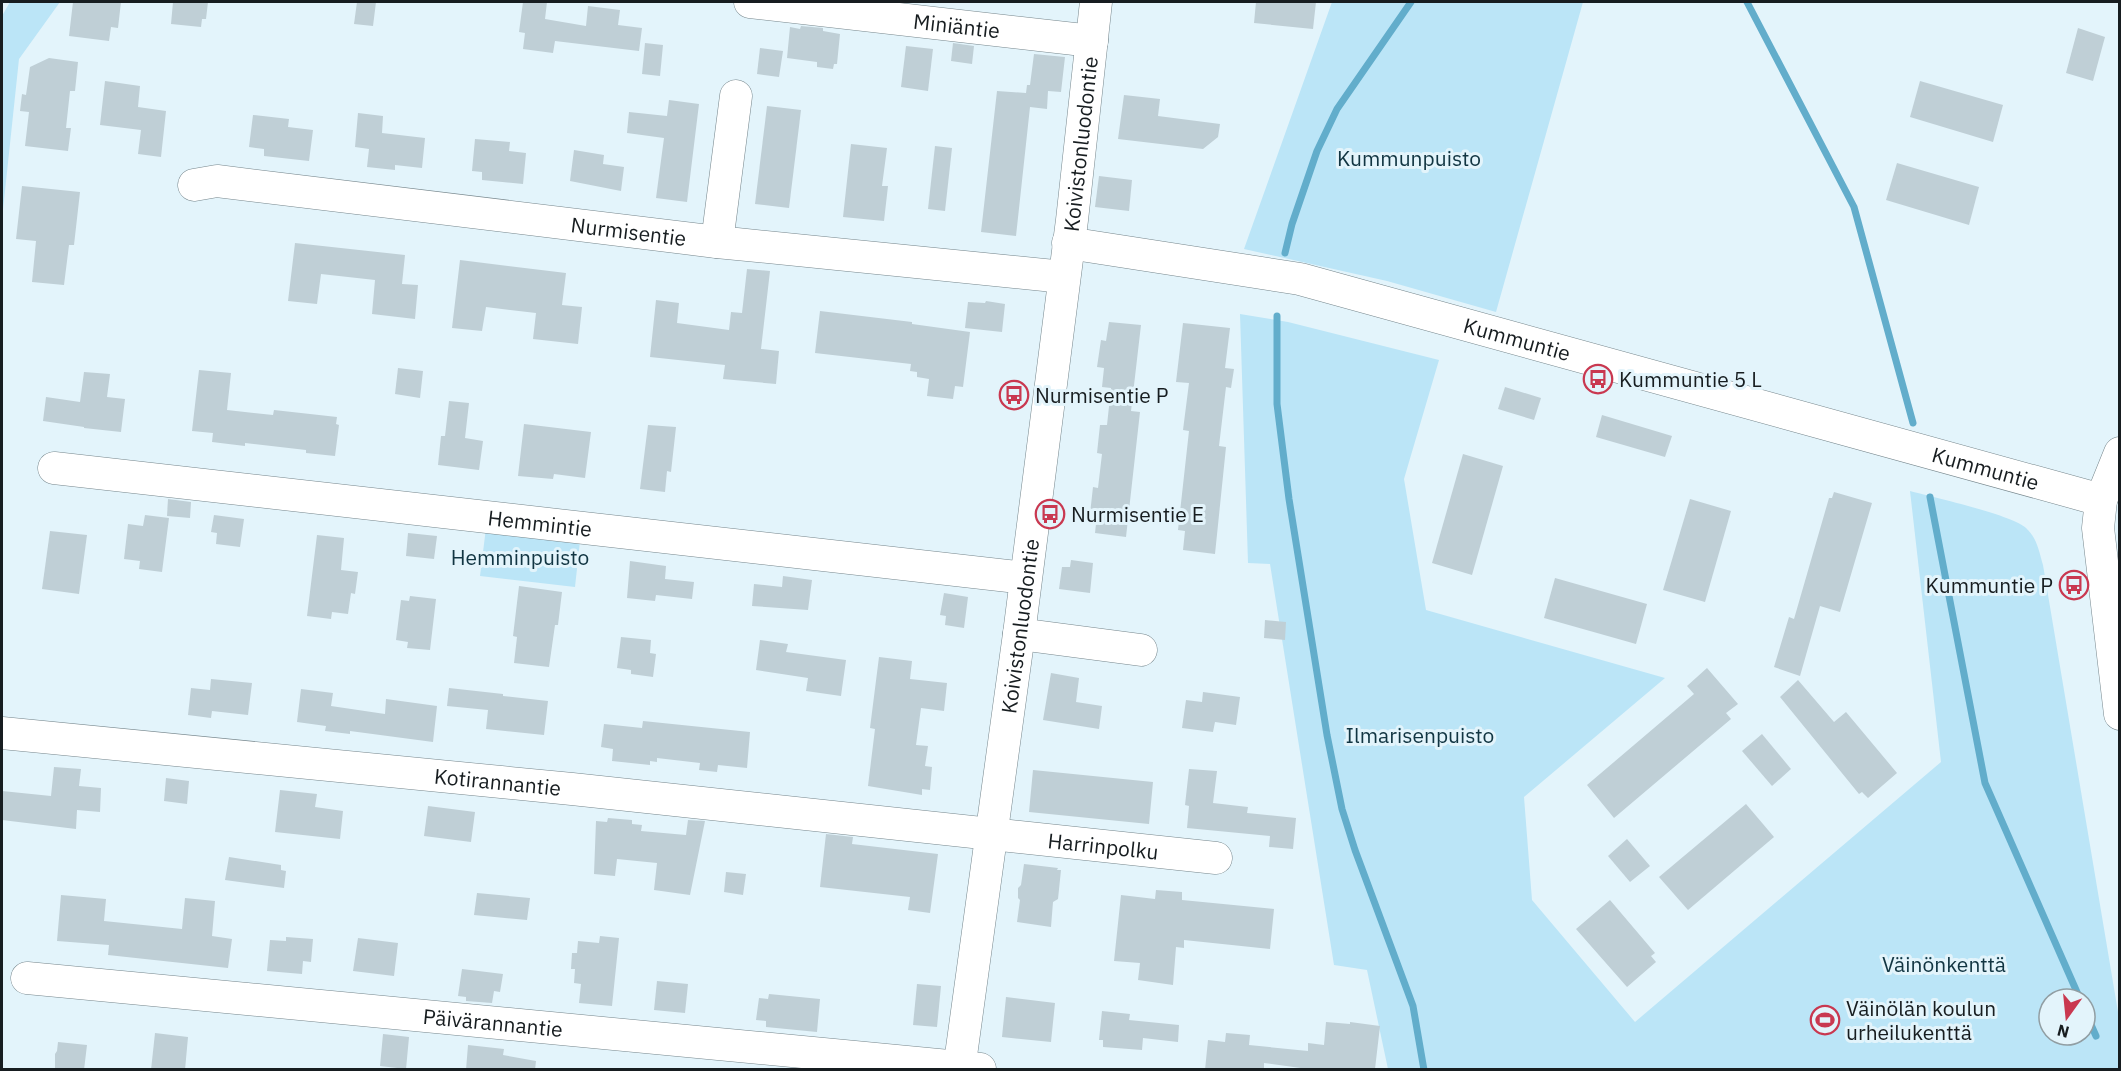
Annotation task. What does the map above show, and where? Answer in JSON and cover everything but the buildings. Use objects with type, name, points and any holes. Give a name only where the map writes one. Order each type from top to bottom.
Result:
[{"type":"street","name":"Miniäntie","points":[[750,2],[1092,41]]},
{"type":"street","name":"Koivistonluodontie","points":[[966,1069],[992,835],[1064,277],[1096,2]]},
{"type":"street","points":[[717,242],[736,96]]},
{"type":"street","name":"Nurmisentie","points":[[194,185],[217,181],[717,242],[1064,277]]},
{"type":"street","name":"Kummuntie","points":[[1068,243],[1299,279],[2101,500]]},
{"type":"street","points":[[2120,453],[2101,500],[2098,528],[2120,714]]},
{"type":"street","name":"Hemmintie","points":[[54,468],[1025,578]]},
{"type":"street","points":[[1018,634],[1141,650]]},
{"type":"street","name":"Kotirannantie","points":[[2,733],[572,789],[992,835]]},
{"type":"street","name":"Harrinpolku","points":[[992,835],[1216,858]]},
{"type":"street","name":"Päivärannantie","points":[[27,978],[966,1069]]},
{"type":"green space","points":[[10,2],[60,2],[19,59],[2,219],[2,16]]},
{"type":"green space","name":"Kummunpuisto","points":[[1332,2],[1583,2],[1496,312],[1387,281],[1244,249]]},
{"type":"green space","name":"Ilmarisenpuisto","points":[[1240,314],[1288,322],[1439,360],[1404,479],[1426,610],[1665,678],[1524,797],[1532,900],[1635,1022],[1941,762],[1910,491],[1989,512],[2018,523],[2033,536],[2043,565],[2119,1018],[2119,1069],[1388,1069],[1367,970],[1334,965],[1270,564],[1248,563]]},
{"type":"green space","name":"Hemminpuisto","points":[[486,528],[580,541],[575,587],[480,576]]},
{"type":"waterway","points":[[1285,253],[1292,224],[1317,151],[1337,109],[1411,2]]},
{"type":"waterway","points":[[1747,2],[1854,207],[1913,423]]},
{"type":"waterway","points":[[1277,316],[1277,404],[1289,499],[1327,735],[1342,809],[1355,850],[1413,1006],[1424,1070]]},
{"type":"waterway","points":[[1930,497],[1985,783],[2075,987]]},
{"type":"place","name":"Kummuntie 5 L","points":[[1598,379]]},
{"type":"place","name":"Nurmisentie P","points":[[1014,395]]},
{"type":"place","name":"Nurmisentie E","points":[[1050,514]]},
{"type":"place","name":"Kummuntie P","points":[[2074,585]]},
{"type":"place","name":"Väinölän koulun urheilukenttä","points":[[1825,1020]]},
{"type":"park label","name":"Väinönkenttä","points":[[1944,964]]}]
